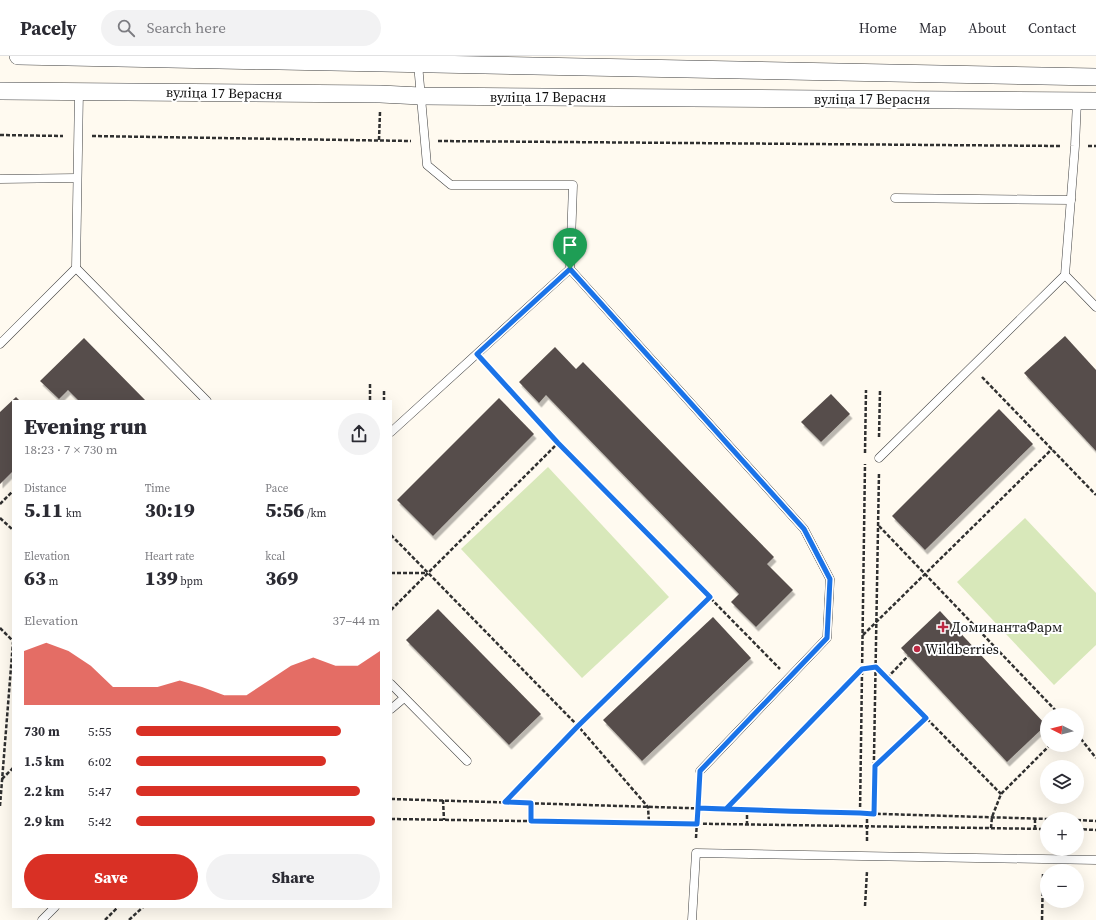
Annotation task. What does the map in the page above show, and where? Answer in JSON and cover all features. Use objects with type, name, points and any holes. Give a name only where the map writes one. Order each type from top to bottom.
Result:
[{"type":"street","name":"вуліца 17 Верасня","points":[[18,56],[1096,77]]},
{"type":"street","name":"вуліца 17 Верасня","points":[[0,91],[1096,101]]},
{"type":"lane","points":[[418,64],[426,165],[451,185],[573,185],[570,269],[804,529],[830,579],[827,638],[700,771]]},
{"type":"lane","points":[[0,344],[76,268],[79,91]]},
{"type":"lane","points":[[879,458],[1065,275],[1077,101]]},
{"type":"lane","points":[[0,179],[77,178]]},
{"type":"lane","points":[[894,198],[1071,200]]},
{"type":"lane","points":[[76,268],[206,400]]},
{"type":"lane","points":[[392,431],[570,269]]},
{"type":"lane","points":[[1065,275],[1096,308]]},
{"type":"lane","points":[[392,685],[467,760]]},
{"type":"lane","points":[[392,708],[404,698]]},
{"type":"lane","points":[[692,920],[696,853],[1096,860]]},
{"type":"lane","points":[[42,920],[54,908]]},
{"type":"path","points":[[0,135],[424,141],[1096,146]]},
{"type":"path","points":[[477,354],[558,443],[788,678]]},
{"type":"path","points":[[972,366],[1096,494]]},
{"type":"path","points":[[370,384],[370,400]]},
{"type":"path","points":[[865,454],[866,390]]},
{"type":"path","points":[[384,391],[384,400]]},
{"type":"path","points":[[874,814],[880,391]]},
{"type":"path","points":[[392,609],[558,443]]},
{"type":"path","points":[[862,635],[1052,449]]},
{"type":"path","points":[[860,813],[865,462]]},
{"type":"path","points":[[0,504],[12,492]]},
{"type":"path","points":[[0,518],[12,529]]},
{"type":"path","points":[[879,526],[1053,708]]},
{"type":"path","points":[[392,536],[578,726],[648,807],[649,823]]},
{"type":"path","points":[[392,573],[428,573]]},
{"type":"path","points":[[505,802],[578,726],[710,597]]},
{"type":"path","points":[[0,628],[12,640]]},
{"type":"path","points":[[0,806],[12,654]]},
{"type":"path","points":[[887,678],[908,656]]},
{"type":"path","points":[[726,809],[862,669],[876,667]]},
{"type":"path","points":[[876,667],[1001,794]]},
{"type":"path","points":[[875,766],[926,718]]},
{"type":"path","points":[[1084,743],[1096,758]]},
{"type":"path","points":[[992,828],[992,817],[1001,794],[1043,752]]},
{"type":"path","points":[[2,779],[12,769]]},
{"type":"path","points":[[696,853],[700,771]]},
{"type":"path","points":[[392,799],[1040,819]]},
{"type":"path","points":[[442,800],[444,820]]},
{"type":"path","points":[[531,803],[531,821]]},
{"type":"path","points":[[747,810],[747,825]]},
{"type":"path","points":[[392,819],[1040,829]]},
{"type":"path","points":[[1035,819],[1035,829]]},
{"type":"path","points":[[1084,820],[1096,820]]},
{"type":"path","points":[[1084,830],[1096,830]]},
{"type":"path","points":[[1042,920],[1044,859]]},
{"type":"path","points":[[105,920],[117,908]]},
{"type":"path","points":[[129,920],[142,908]]},
{"type":"green space","points":[[548,467],[669,597],[582,678],[461,549]]},
{"type":"green space","points":[[1025,518],[1096,593],[1096,645],[1054,685],[957,582]]},
{"type":"building","points":[[1065,336],[1096,370],[1096,451],[1024,373]]},
{"type":"building","points":[[84,338],[145,400],[78,400],[68,390],[59,399],[40,381]]},
{"type":"building","points":[[555,347],[576,369],[583,362],[774,557],[767,564],[793,590],[756,627],[731,602],[739,594],[546,395],[539,403],[519,382]]},
{"type":"building","points":[[831,394],[850,414],[821,442],[801,422]]},
{"type":"building","points":[[499,398],[534,434],[433,536],[397,500]]},
{"type":"building","points":[[12,401],[12,472],[0,484],[0,412]]},
{"type":"building","points":[[999,409],[1033,444],[925,550],[892,516]]},
{"type":"building","points":[[438,609],[541,714],[509,745],[406,640]]},
{"type":"building","points":[[940,611],[1040,719],[1040,731],[1007,762],[901,648]]},
{"type":"building","points":[[713,617],[751,658],[642,761],[603,720]]},
{"type":"place","name":"ДоминантаФарм","points":[[943,627]]},
{"type":"place","name":"Wildberries","points":[[917,649]]},
{"type":"route","points":[[570,269],[477,354],[558,443],[710,597],[578,726],[505,802],[531,803],[531,821],[697,824],[698,808],[747,810],[867,813],[874,814],[875,766],[926,718],[876,667],[862,669],[726,809],[698,808],[700,771],[827,638],[830,579],[804,529],[570,269]]}]
